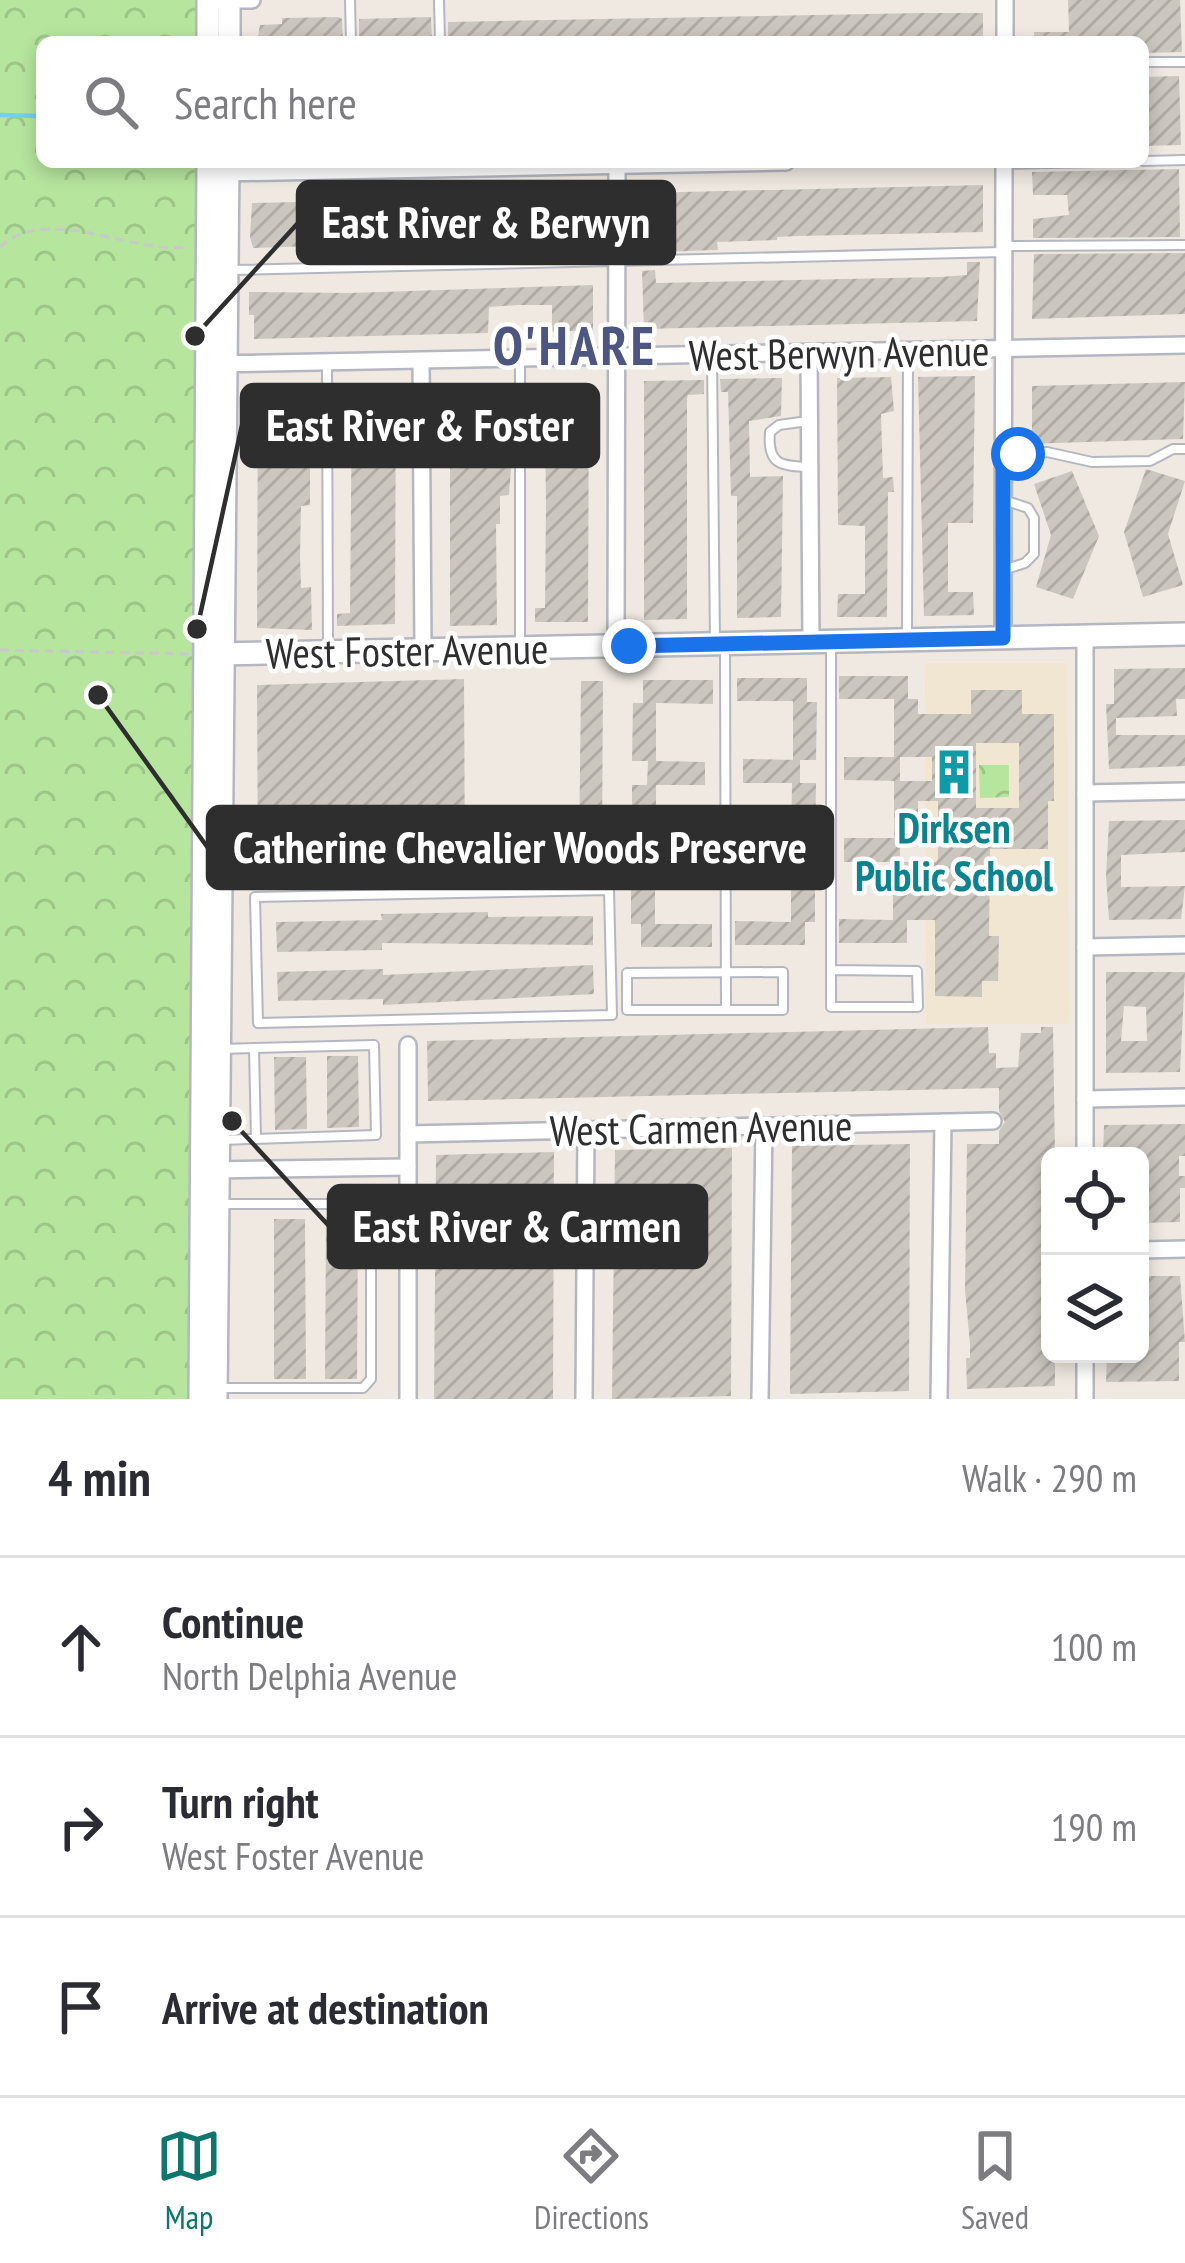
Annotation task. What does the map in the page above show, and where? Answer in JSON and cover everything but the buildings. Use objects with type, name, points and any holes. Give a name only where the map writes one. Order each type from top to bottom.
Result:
[{"type":"main road","points":[[208,0],[208,36]]},
{"type":"main road","points":[[229,0],[229,36]]},
{"type":"main road","points":[[208,1393],[208,654],[218,168]]},
{"type":"main road","name":"West Foster Avenue","points":[[208,654],[1185,634]]},
{"type":"street","points":[[208,0],[252,0]]},
{"type":"street","points":[[1004,36],[1005,0]]},
{"type":"street","points":[[616,646],[617,168]]},
{"type":"street","points":[[1003,638],[1004,168]]},
{"type":"street","name":"West Berwyn Avenue","points":[[217,364],[1185,346]]},
{"type":"street","points":[[809,354],[810,467],[821,642]]},
{"type":"street","points":[[422,362],[423,650]]},
{"type":"street","points":[[1085,636],[1085,1147]]},
{"type":"street","points":[[1085,793],[1185,791]]},
{"type":"street","points":[[1085,947],[1185,945]]},
{"type":"street","points":[[408,1045],[408,1399]]},
{"type":"street","points":[[1085,1099],[1185,1097]]},
{"type":"street","name":"West Carmen Avenue","points":[[408,1134],[994,1121]]},
{"type":"street","points":[[939,1399],[943,1123]]},
{"type":"street","points":[[760,1399],[764,1126]]},
{"type":"street","points":[[584,1399],[586,1130]]},
{"type":"street","points":[[210,1170],[408,1166]]},
{"type":"street","points":[[1149,1250],[1185,1249]]},
{"type":"street","points":[[1085,1363],[1085,1399]]},
{"type":"lane","points":[[350,0],[351,36]]},
{"type":"lane","points":[[440,0],[440,36]]},
{"type":"lane","points":[[1149,62],[1185,62]]},
{"type":"lane","points":[[1149,161],[1185,160]]},
{"type":"lane","points":[[217,271],[1185,244]]},
{"type":"lane","points":[[907,640],[908,351]]},
{"type":"lane","points":[[712,356],[726,1010]]},
{"type":"lane","points":[[520,360],[520,649]]},
{"type":"lane","points":[[327,364],[328,652]]},
{"type":"lane","points":[[809,421],[779,425],[770,432],[769,444],[777,464],[810,467]]},
{"type":"lane","points":[[1003,453],[1047,452],[1092,463],[1150,461],[1173,449],[1185,449]]},
{"type":"lane","points":[[1003,500],[1028,508],[1034,518],[1034,554],[1025,563],[1003,570]]},
{"type":"lane","points":[[821,642],[831,1007],[918,1007],[917,971],[831,970]]},
{"type":"lane","points":[[609,890],[612,1015],[258,1023],[255,897],[609,890]]},
{"type":"lane","points":[[783,972],[783,1010],[726,1010],[627,1010],[626,973],[783,972]]},
{"type":"lane","points":[[210,1140],[376,1136],[374,1045],[211,1050]]},
{"type":"lane","points":[[254,1048],[256,1138]]},
{"type":"lane","points":[[208,1393],[363,1388],[371,1379],[371,1213],[362,1204],[210,1204]]},
{"type":"path","points":[[0,247],[38,226],[166,249],[195,246]]},
{"type":"path","points":[[0,650],[208,654]]},
{"type":"shaded area","points":[[925,663],[1067,663],[1069,1024],[926,1024]]},
{"type":"green space","points":[[0,0],[200,0],[200,36],[36,36],[36,168],[199,168],[191,1399],[0,1399]]},
{"type":"green space","points":[[979,765],[1009,765],[1009,797],[980,798]]},
{"type":"waterway","points":[[0,115],[36,116]]},
{"type":"place","name":"East River & Berwyn","points":[[195,336]]},
{"type":"place","name":"East River & Foster","points":[[197,629]]},
{"type":"place","name":"Catherine Chevalier Woods Preserve","points":[[98,695]]},
{"type":"place","name":"Dirksen Public School","points":[[954,772]]},
{"type":"place","name":"East River & Carmen","points":[[232,1121]]},
{"type":"district","name":"O'HARE","points":[[575,346]]},
{"type":"route","points":[[629,646],[1003,638],[1003,453],[1018,454]]}]
